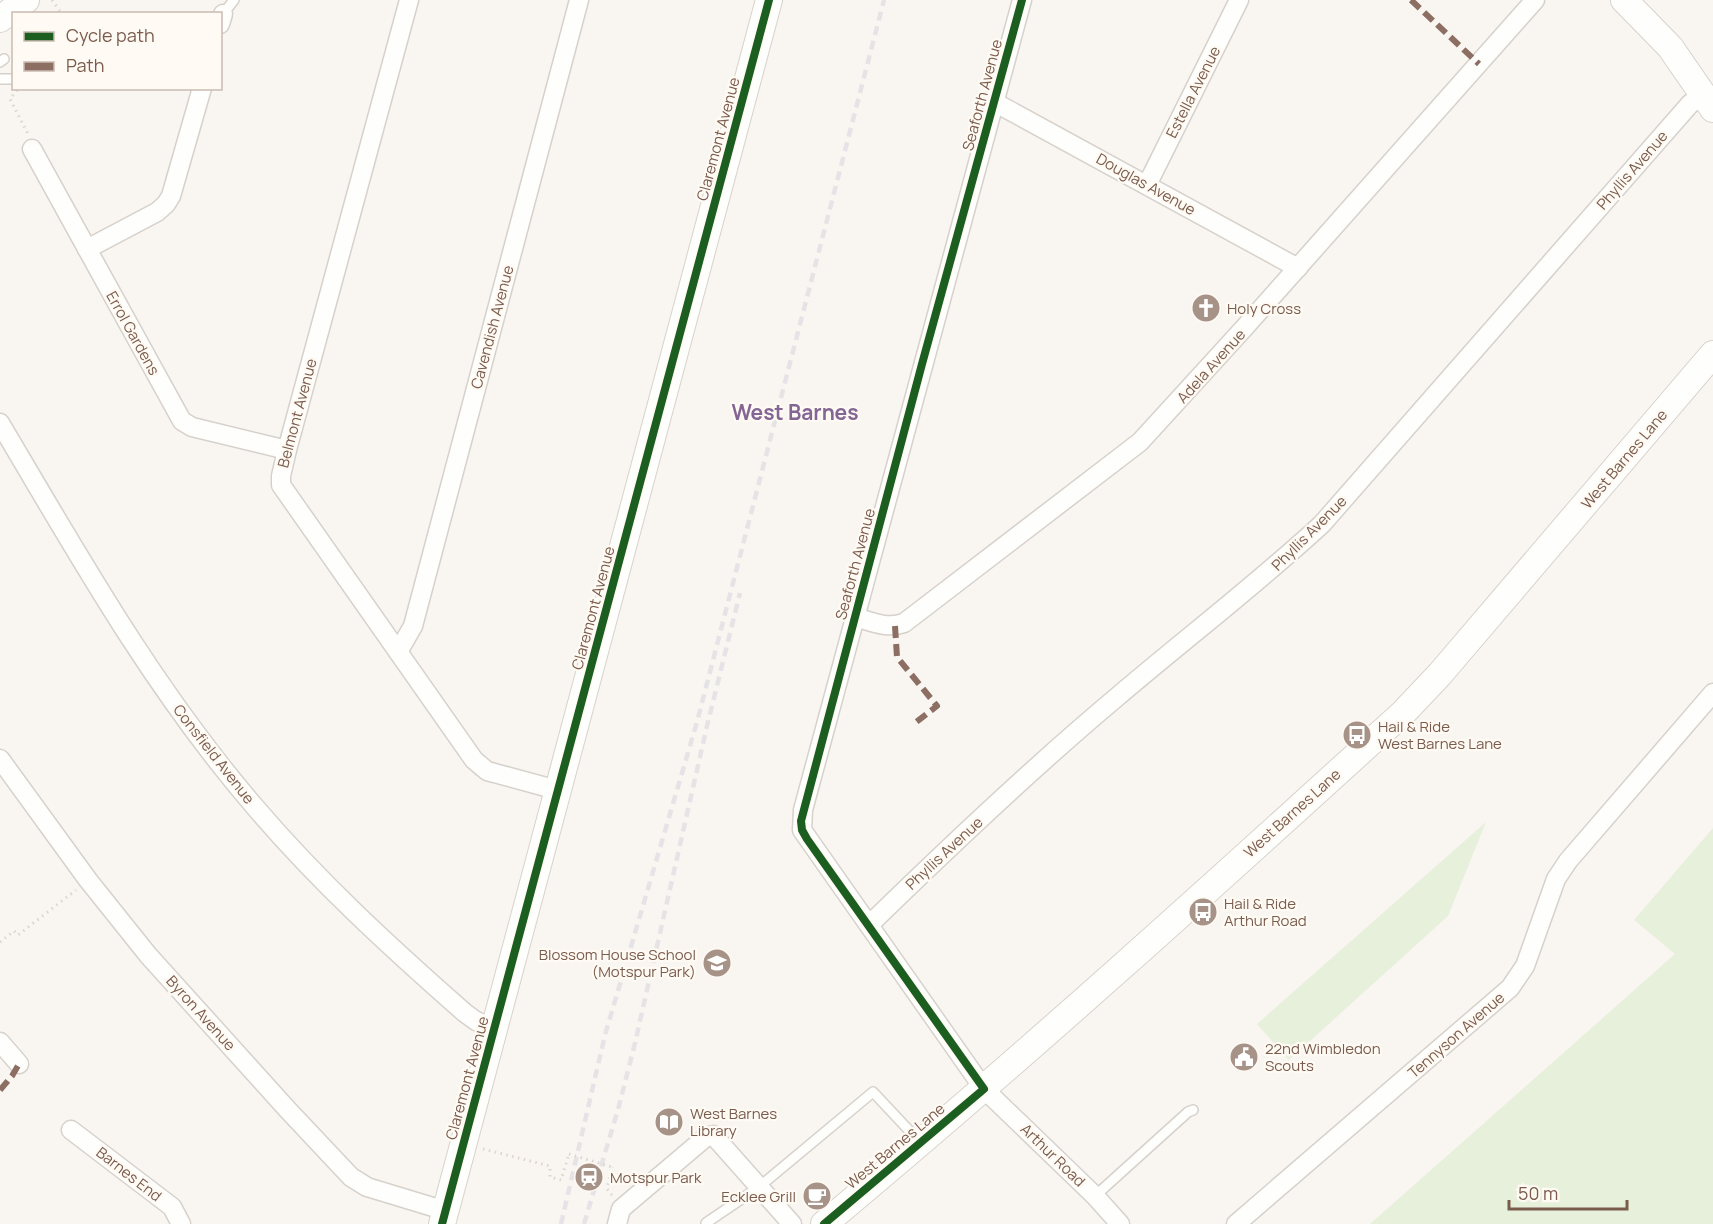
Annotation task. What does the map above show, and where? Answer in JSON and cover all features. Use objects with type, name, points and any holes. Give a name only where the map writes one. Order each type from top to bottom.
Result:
[{"type":"street","points":[[0,18],[26,0]]},
{"type":"street","name":"Belmont Avenue","points":[[409,0],[280,476],[281,484],[480,766],[488,771],[557,790]]},
{"type":"street","name":"Cavendish Avenue","points":[[398,652],[413,626],[579,0]]},
{"type":"street","name":"Claremont Avenue","points":[[444,1217],[769,0]]},
{"type":"street","name":"Seaforth Avenue","points":[[984,1089],[807,839],[802,830],[801,820],[922,364],[1022,0]]},
{"type":"street","name":"Estella Avenue","points":[[1147,185],[1239,0]]},
{"type":"street","name":"Adela Avenue","points":[[855,617],[885,626],[904,623],[1140,442],[1298,268],[1535,0]]},
{"type":"street","points":[[1624,0],[1670,47],[1708,102]]},
{"type":"street","points":[[87,249],[157,212],[166,204],[171,196],[201,90]]},
{"type":"street","name":"Douglas Avenue","points":[[994,102],[1298,268]]},
{"type":"street","name":"Phyllis Avenue","points":[[868,925],[1040,765],[1117,697],[1275,567],[1322,524],[1690,104],[1708,102]]},
{"type":"street","name":"Errol Gardens","points":[[32,149],[182,421],[192,427],[287,450]]},
{"type":"street","name":"West Barnes Lane","points":[[824,1224],[984,1089],[1404,712],[1440,674],[1713,354]]},
{"type":"street","name":"Consfield Avenue","points":[[0,423],[97,588],[194,730],[254,806],[388,945],[465,1013],[476,1021],[494,1028]]},
{"type":"street","name":"Tennyson Avenue","points":[[1236,1224],[1510,988],[1525,966],[1556,879],[1568,861],[1713,693]]},
{"type":"street","name":"Byron Avenue","points":[[0,759],[88,880],[156,963],[351,1177],[367,1187],[444,1217]]},
{"type":"street","points":[[0,1042],[19,1064]]},
{"type":"street","name":"Arthur Road","points":[[984,1089],[1095,1196],[1120,1224]]},
{"type":"street","name":"Barnes End","points":[[71,1130],[171,1207],[181,1224]]},
{"type":"street","points":[[617,1224],[621,1209],[706,1137],[713,1135],[792,1224]]},
{"type":"lane","points":[[706,1223],[759,1187],[873,1092],[921,1143]]},
{"type":"lane","points":[[1095,1196],[1193,1110]]},
{"type":"path","points":[[17,90],[10,99],[30,138],[32,149]]},
{"type":"path","points":[[0,942],[14,932],[18,935],[88,880]]},
{"type":"path","points":[[464,1144],[550,1166],[550,1177],[561,1180],[568,1154],[612,1167],[607,1189]]},
{"type":"green space","points":[[1486,822],[1448,916],[1289,1060],[1257,1024]]},
{"type":"green space","points":[[1713,828],[1713,1224],[1370,1224],[1675,954],[1634,920]]},
{"type":"railway","points":[[561,1224],[605,1035],[697,722],[884,0]]},
{"type":"railway","points":[[584,1224],[635,1043],[707,726],[740,593]]},
{"type":"marked path","points":[[1411,0],[1479,64]]},
{"type":"marked path","points":[[895,626],[897,657],[937,706],[915,723]]},
{"type":"marked path","points":[[0,1090],[19,1064]]},
{"type":"cycle path","points":[[442,1224],[769,0]]},
{"type":"cycle path","points":[[824,1224],[984,1089],[807,839],[802,830],[801,821],[922,364],[1022,0]]},
{"type":"place","name":"Holy Cross","points":[[1206,308]]},
{"type":"place","name":"Hail & Ride West Barnes Lane","points":[[1357,735]]},
{"type":"place","name":"Hail & Ride Arthur Road","points":[[1203,912]]},
{"type":"place","name":"Blossom House School (Motspur Park)","points":[[717,963]]},
{"type":"place","name":"22nd Wimbledon Scouts","points":[[1244,1057]]},
{"type":"place","name":"West Barnes Library","points":[[669,1122]]},
{"type":"place","name":"Motspur Park","points":[[589,1177]]},
{"type":"place","name":"Ecklee Grill","points":[[817,1196]]},
{"type":"district","name":"West Barnes","points":[[795,412]]}]
